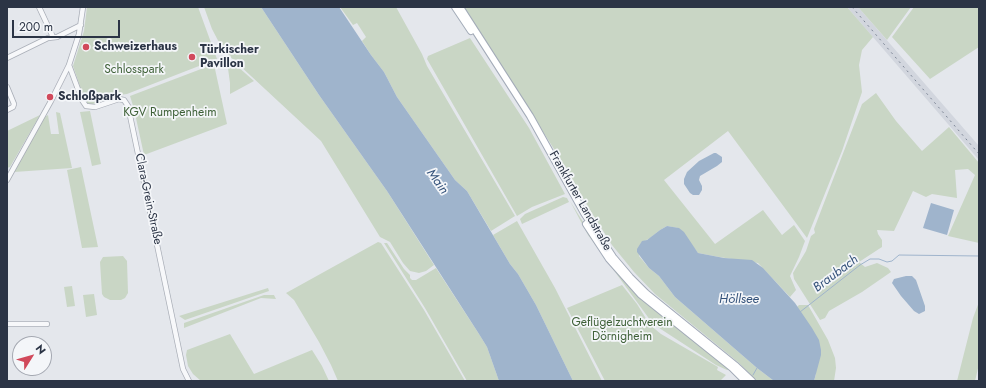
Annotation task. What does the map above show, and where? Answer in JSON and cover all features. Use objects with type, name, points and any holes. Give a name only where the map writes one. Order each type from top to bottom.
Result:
[{"type":"main road","name":"Frankfurter Landstraße","points":[[455,7],[528,119],[581,217],[609,259],[641,295],[732,368],[745,381]]},
{"type":"main road","name":"Frankfurter Landstraße","points":[[460,7],[530,116],[584,214],[613,257],[646,293],[735,364],[752,381]]},
{"type":"street","points":[[39,7],[54,37]]},
{"type":"street","points":[[7,180],[51,101],[69,65],[77,43],[83,7]]},
{"type":"street","points":[[7,58],[50,37],[54,37],[81,25]]},
{"type":"street","name":"Clara-Grein-Straße","points":[[69,65],[85,105],[95,107],[120,99],[125,101],[128,106],[183,369],[189,381]]},
{"type":"street","points":[[7,87],[14,104],[13,107],[7,110]]},
{"type":"street","points":[[7,324],[47,324]]},
{"type":"shaded area","points":[[847,7],[858,7],[979,146],[979,160]]},
{"type":"green space","name":"Schlosspark","points":[[87,7],[198,7],[217,59],[127,94],[89,104],[85,102],[73,66],[84,31]]},
{"type":"green space","points":[[204,7],[261,7],[319,95],[387,191],[434,265],[426,271],[419,273],[410,271],[403,263],[390,242],[380,237],[321,141],[223,50],[212,29]]},
{"type":"green space","points":[[340,7],[396,7],[427,66],[515,216],[491,231],[467,191],[455,180],[397,97],[384,72],[362,41],[366,37],[357,23],[353,25]]},
{"type":"green space","points":[[464,7],[847,7],[873,37],[862,50],[859,65],[862,92],[842,151],[807,238],[728,131],[664,180],[715,244],[763,210],[782,235],[794,225],[805,241],[790,276],[796,290],[790,297],[758,263],[698,253],[678,228],[667,226],[641,243],[639,256],[649,268],[659,276],[675,297],[774,381],[757,381],[739,363],[655,294],[634,272],[612,245],[566,168]]},
{"type":"green space","points":[[858,7],[911,7],[887,40]]},
{"type":"green space","points":[[914,7],[979,7],[979,47],[930,79],[892,37]]},
{"type":"green space","points":[[470,38],[529,128],[565,194],[532,207],[517,216],[427,59],[428,56]]},
{"type":"green space","points":[[228,58],[254,81],[230,94],[227,61]]},
{"type":"green space","name":"KGV Rumpenheim","points":[[209,66],[215,69],[227,124],[144,155],[130,96]]},
{"type":"green space","points":[[876,93],[896,121],[922,151],[949,127],[979,163],[979,243],[948,236],[975,175],[968,169],[955,170],[957,198],[932,194],[926,197],[913,191],[894,231],[877,230],[882,240],[882,247],[859,262],[865,267],[877,263],[888,268],[891,272],[862,292],[829,311],[825,318],[820,320],[794,279],[793,273],[806,251],[811,236],[815,233],[814,229],[862,104]]},
{"type":"green space","points":[[90,111],[101,164],[92,166],[80,112]]},
{"type":"green space","points":[[56,112],[60,113],[72,168],[14,172],[43,118],[48,115],[51,134],[59,134]]},
{"type":"green space","points":[[40,115],[10,167],[7,168],[7,131]]},
{"type":"green space","points":[[81,167],[98,247],[82,248],[67,170]]},
{"type":"green space","points":[[563,197],[567,198],[569,202],[522,224],[520,219],[525,214]]},
{"type":"green space","points":[[570,201],[598,246],[729,367],[729,370],[716,365],[653,324],[588,235]]},
{"type":"green space","points":[[517,221],[555,288],[602,381],[573,381],[536,305],[493,235]]},
{"type":"green space","points":[[378,242],[381,243],[424,310],[465,381],[338,381],[319,342],[294,300],[286,293]]},
{"type":"green space","points":[[384,243],[387,243],[412,280],[416,280],[436,268],[487,347],[499,381],[467,381],[425,308]]},
{"type":"green space","points":[[123,256],[127,261],[128,293],[125,298],[121,300],[110,300],[102,294],[100,262],[103,257]]},
{"type":"green space","name":"Geflügelzuchtverein Dörnigheim","points":[[622,285],[637,304],[650,325],[661,334],[718,367],[717,370],[726,375],[720,381],[605,381],[567,308]]},
{"type":"green space","points":[[72,286],[75,306],[67,307],[64,287]]},
{"type":"green space","points":[[268,288],[269,291],[185,320],[179,316]]},
{"type":"green space","points":[[94,294],[97,315],[86,317],[83,295]]},
{"type":"green space","points":[[264,295],[274,295],[276,299],[261,298],[184,328],[184,323]]},
{"type":"green space","points":[[979,302],[979,364],[975,381],[957,381],[973,318]]},
{"type":"green space","points":[[799,305],[808,305],[828,340],[835,358],[836,368],[834,381],[814,381],[816,374],[800,312],[797,307]]},
{"type":"green space","points":[[230,334],[254,374],[312,350],[329,381],[201,381],[193,374],[188,366],[186,355],[187,350]]},
{"type":"water","name":"Main","points":[[261,7],[339,7],[384,72],[397,97],[455,180],[467,191],[536,305],[573,381],[499,381],[487,347],[479,334],[387,191],[319,95]]},
{"type":"water","points":[[714,153],[722,157],[722,162],[700,176],[699,180],[702,190],[699,195],[693,195],[684,184],[684,179],[687,172],[699,161]]},
{"type":"water","points":[[931,203],[954,210],[947,235],[923,228]]},
{"type":"water","name":"Höllsee","points":[[667,226],[679,228],[684,232],[698,253],[724,258],[752,260],[763,268],[795,303],[819,340],[821,355],[814,381],[774,381],[675,297],[659,276],[649,268],[637,252],[637,249],[642,241],[647,240]]},
{"type":"water","points":[[912,276],[916,280],[925,306],[925,311],[919,314],[914,311],[892,283],[894,279]]},
{"type":"waterway","name":"Braubach","points":[[800,312],[860,265],[870,259],[879,259],[887,262],[892,261],[899,255],[979,256]]},
{"type":"waterway","points":[[753,375],[757,368]]},
{"type":"railway","points":[[852,7],[979,154]]},
{"type":"place","name":"Schweizerhaus","points":[[86,47]]},
{"type":"place","name":"Türkischer Pavillon","points":[[192,57]]},
{"type":"place","name":"Schloßpark","points":[[50,97]]}]
